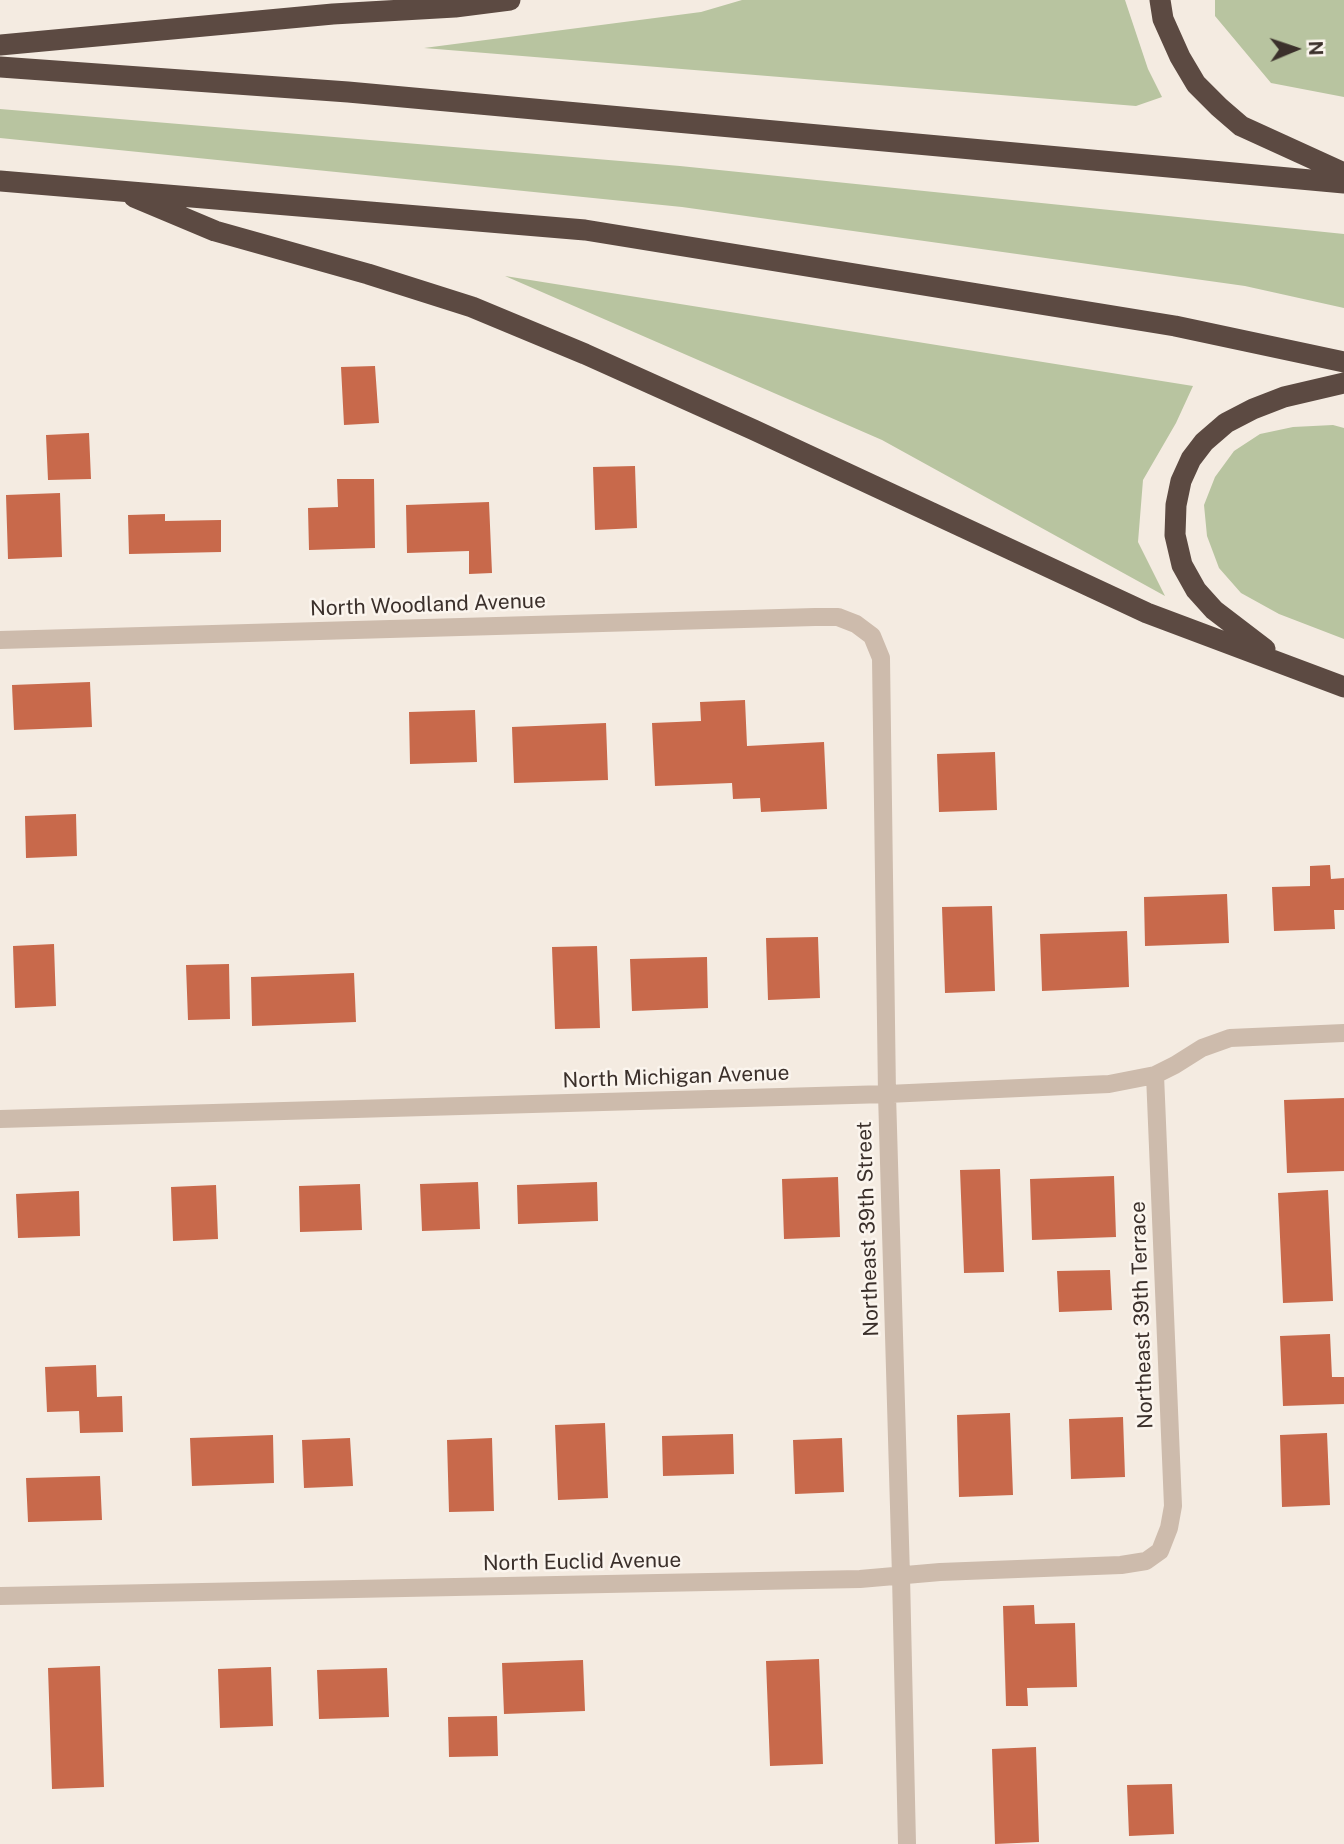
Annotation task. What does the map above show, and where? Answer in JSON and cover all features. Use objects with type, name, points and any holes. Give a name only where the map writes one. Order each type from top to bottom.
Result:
[{"type":"highway","points":[[0,45],[332,14],[455,7],[510,0]]},
{"type":"highway","points":[[1160,0],[1163,19],[1180,57],[1196,84],[1219,107],[1241,126],[1344,173]]},
{"type":"highway","points":[[0,67],[348,92],[1344,183]]},
{"type":"highway","points":[[0,181],[586,230],[1175,326],[1344,362]]},
{"type":"highway","points":[[116,189],[215,231],[368,274],[471,307],[585,354],[754,430],[1147,613],[1344,687]]},
{"type":"highway","points":[[1283,663],[1214,610],[1196,590],[1182,565],[1175,535],[1176,505],[1181,481],[1203,442],[1226,423],[1284,397],[1344,383]]},
{"type":"street","name":"North Woodland Avenue","points":[[0,640],[815,617],[838,617],[856,624]]},
{"type":"street","name":"Northeast 39th Street","points":[[856,624],[872,636],[881,659],[887,1094],[907,1844]]},
{"type":"street","name":"North Michigan Avenue","points":[[0,1119],[887,1094],[1109,1084],[1155,1075],[1175,1066],[1202,1048],[1230,1038],[1344,1033]]},
{"type":"street","name":"Northeast 39th Terrace","points":[[1155,1075],[1173,1506],[1169,1528],[1160,1551]]},
{"type":"street","name":"North Euclid Avenue","points":[[0,1596],[832,1580],[940,1572],[1121,1565],[1146,1561],[1160,1551]]},
{"type":"green space","points":[[742,0],[1125,0],[1148,69],[1162,97],[1136,106],[424,48],[701,12]]},
{"type":"green space","points":[[1215,0],[1344,0],[1344,97],[1271,83],[1215,16]]},
{"type":"green space","points":[[0,109],[680,166],[1344,234],[1344,308],[1245,286],[682,207],[0,138]]},
{"type":"green space","points":[[505,276],[1193,386],[1176,423],[1143,480],[1138,542],[1165,596],[882,440]]},
{"type":"green space","points":[[1333,425],[1344,428],[1344,639],[1279,614],[1241,593],[1219,568],[1207,536],[1204,505],[1215,477],[1234,451],[1260,434],[1293,427]]},
{"type":"building","points":[[375,366],[379,423],[344,425],[341,367]]},
{"type":"building","points":[[89,433],[91,479],[48,480],[46,435]]},
{"type":"building","points":[[635,466],[637,528],[595,530],[593,467]]},
{"type":"building","points":[[337,479],[374,479],[375,548],[309,550],[308,508],[338,507]]},
{"type":"building","points":[[60,493],[62,557],[8,559],[6,495]]},
{"type":"building","points":[[489,502],[492,573],[469,574],[469,551],[407,553],[406,505]]},
{"type":"building","points":[[165,514],[165,521],[221,520],[221,552],[129,554],[128,515]]},
{"type":"building","points":[[90,682],[92,727],[14,730],[12,685]]},
{"type":"building","points":[[745,700],[747,746],[824,742],[827,809],[761,812],[760,798],[733,799],[732,783],[655,786],[652,723],[701,721],[700,702]]},
{"type":"building","points":[[475,710],[477,762],[410,764],[409,712]]},
{"type":"building","points":[[606,723],[608,780],[514,783],[512,727]]},
{"type":"building","points":[[995,752],[997,810],[939,812],[937,754]]},
{"type":"building","points":[[76,814],[77,856],[26,858],[25,816]]},
{"type":"building","points":[[1330,865],[1331,879],[1344,878],[1344,910],[1334,910],[1335,929],[1274,931],[1272,887],[1310,886],[1310,866]]},
{"type":"building","points":[[1227,894],[1229,943],[1145,946],[1144,897]]},
{"type":"building","points":[[992,906],[995,991],[945,993],[942,907]]},
{"type":"building","points":[[1127,931],[1129,987],[1042,991],[1040,934]]},
{"type":"building","points":[[818,937],[820,998],[768,1000],[766,938]]},
{"type":"building","points":[[54,944],[56,1006],[15,1008],[13,946]]},
{"type":"building","points":[[597,946],[600,1028],[555,1029],[552,947]]},
{"type":"building","points":[[707,957],[708,1008],[632,1011],[630,959]]},
{"type":"building","points":[[229,964],[230,1019],[188,1020],[186,965]]},
{"type":"building","points":[[354,973],[356,1022],[252,1026],[251,977]]},
{"type":"building","points":[[1344,1098],[1344,1171],[1287,1173],[1284,1100]]},
{"type":"building","points":[[1000,1169],[1004,1272],[964,1273],[960,1170]]},
{"type":"building","points":[[1114,1176],[1116,1237],[1032,1240],[1030,1179]]},
{"type":"building","points":[[838,1177],[840,1237],[784,1239],[782,1179]]},
{"type":"building","points":[[478,1182],[480,1229],[422,1231],[420,1184]]},
{"type":"building","points":[[597,1182],[598,1221],[518,1224],[517,1185]]},
{"type":"building","points":[[360,1184],[362,1230],[300,1232],[299,1186]]},
{"type":"building","points":[[216,1185],[218,1239],[173,1241],[171,1187]]},
{"type":"building","points":[[1328,1190],[1333,1301],[1283,1303],[1278,1193]]},
{"type":"building","points":[[79,1191],[80,1236],[18,1238],[16,1194]]},
{"type":"building","points":[[1110,1270],[1112,1310],[1059,1312],[1057,1271]]},
{"type":"building","points":[[1330,1334],[1332,1377],[1344,1377],[1344,1404],[1283,1406],[1280,1336]]},
{"type":"building","points":[[96,1365],[97,1397],[122,1396],[123,1432],[80,1433],[79,1411],[47,1412],[45,1367]]},
{"type":"building","points":[[1010,1413],[1013,1495],[959,1497],[957,1415]]},
{"type":"building","points":[[1123,1417],[1125,1477],[1071,1479],[1069,1419]]},
{"type":"building","points":[[605,1423],[608,1498],[558,1500],[555,1425]]},
{"type":"building","points":[[1327,1433],[1330,1505],[1282,1507],[1280,1435]]},
{"type":"building","points":[[733,1434],[734,1474],[663,1476],[662,1436]]},
{"type":"building","points":[[273,1435],[274,1483],[192,1486],[190,1438]]},
{"type":"building","points":[[350,1438],[353,1486],[304,1488],[302,1440]]},
{"type":"building","points":[[492,1438],[494,1511],[449,1512],[447,1440]]},
{"type":"building","points":[[842,1438],[844,1492],[795,1494],[793,1440]]},
{"type":"building","points":[[100,1476],[102,1520],[28,1522],[26,1478]]},
{"type":"building","points":[[1034,1605],[1035,1624],[1075,1623],[1077,1687],[1027,1688],[1028,1706],[1006,1706],[1003,1606]]},
{"type":"building","points":[[819,1659],[823,1764],[770,1766],[766,1661]]},
{"type":"building","points":[[583,1660],[585,1711],[504,1714],[502,1663]]},
{"type":"building","points":[[100,1666],[104,1787],[52,1789],[48,1668]]},
{"type":"building","points":[[271,1667],[273,1726],[220,1728],[218,1669]]},
{"type":"building","points":[[387,1668],[389,1717],[319,1719],[317,1670]]},
{"type":"building","points":[[497,1716],[498,1756],[449,1757],[448,1717]]},
{"type":"building","points":[[1036,1747],[1039,1842],[995,1844],[992,1749]]},
{"type":"building","points":[[1172,1784],[1174,1834],[1129,1836],[1127,1785]]}]
